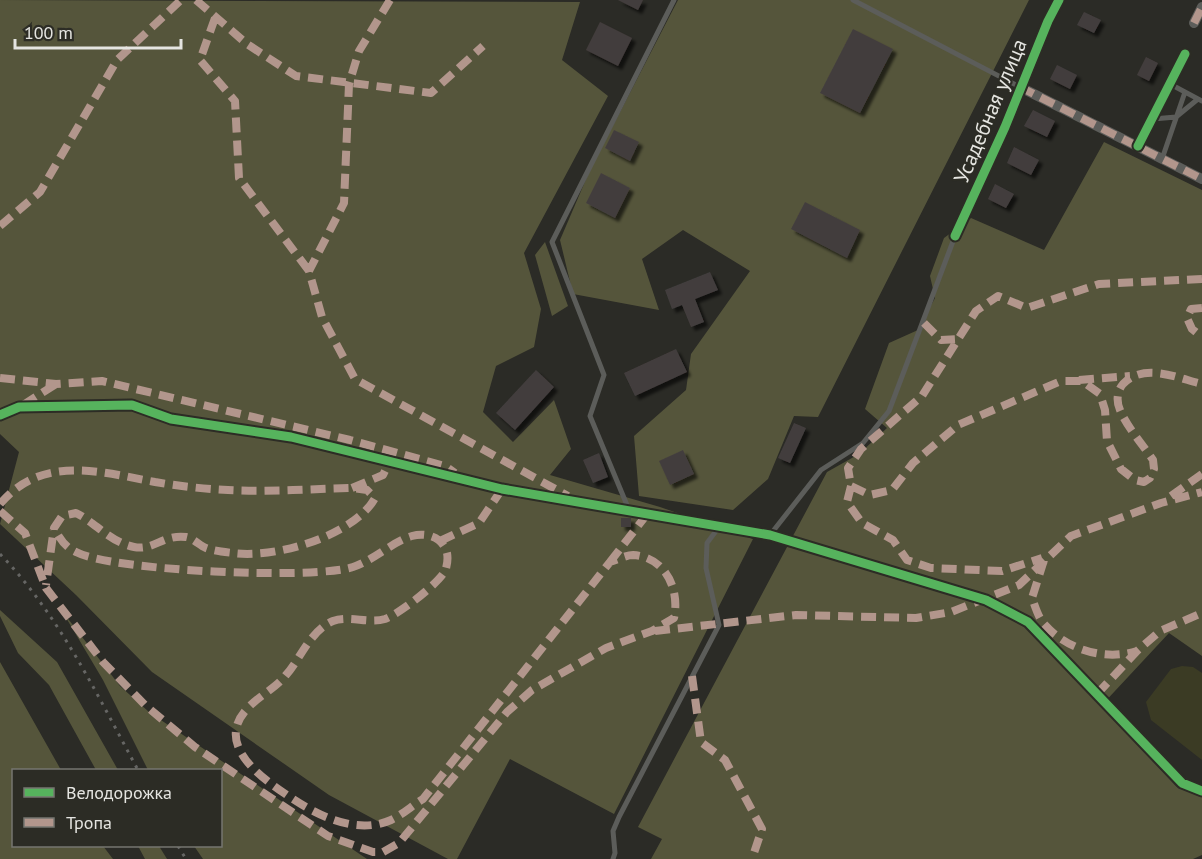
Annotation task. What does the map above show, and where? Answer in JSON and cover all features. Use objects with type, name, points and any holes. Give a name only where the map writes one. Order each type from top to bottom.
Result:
[{"type":"street","name":"Усадебная улица","points":[[955,236],[1059,0]]},
{"type":"street","points":[[1194,23],[1202,7]]},
{"type":"street","points":[[1138,146],[1185,54]]},
{"type":"street","points":[[1020,87],[1202,179]]},
{"type":"street","points":[[0,415],[19,407],[132,405],[171,419],[291,437],[502,489],[770,534],[986,600],[1028,622],[1182,783],[1202,791]]},
{"type":"lane","points":[[629,510],[590,416],[604,375],[552,242],[674,0]]},
{"type":"lane","points":[[853,0],[1020,87]]},
{"type":"lane","points":[[1152,119],[1176,117],[1200,100],[1170,84]]},
{"type":"lane","points":[[1162,159],[1185,92]]},
{"type":"lane","points":[[770,534],[821,470],[863,443],[890,411],[955,236]]},
{"type":"lane","points":[[613,859],[615,853],[613,831],[619,817],[719,625],[706,568],[707,543],[720,525]]},
{"type":"shaded area","points":[[1182,666],[1193,667],[1202,673],[1202,760],[1151,720],[1146,702],[1171,669]]},
{"type":"green space","points":[[0,0],[580,2],[562,60],[608,96],[524,253],[541,309],[534,347],[496,366],[483,412],[513,442],[554,400],[571,449],[550,475],[660,507],[753,539],[614,814],[510,759],[457,859],[448,859],[329,795],[152,672],[76,595],[0,524],[19,452],[0,434]]},
{"type":"green space","points":[[678,0],[1029,0],[818,417],[794,416],[768,479],[733,510],[639,496],[634,436],[686,390],[691,354],[750,271],[683,230],[642,259],[659,310],[573,294],[560,240],[590,170]]},
{"type":"green space","points":[[1104,142],[1202,190],[1202,656],[1169,633],[1101,706],[1177,787],[1202,797],[1202,855],[1193,859],[651,859],[662,839],[638,827],[827,472],[859,454],[887,428],[865,409],[889,343],[918,330],[935,298],[930,276],[944,238],[971,218],[1044,250]]},
{"type":"green space","points":[[545,242],[568,306],[552,316],[535,255]]},
{"type":"green space","points":[[0,610],[57,662],[117,769],[95,769],[49,685],[18,653],[0,616]]},
{"type":"green space","points":[[62,611],[120,686],[149,712],[367,859],[203,859],[195,847],[222,847],[222,769],[148,769],[103,680]]},
{"type":"green space","points":[[0,662],[60,769],[12,769],[12,847],[104,847],[113,859],[0,859]]},
{"type":"green space","points":[[139,847],[160,847],[167,859],[145,859]]},
{"type":"building","points":[[618,0],[643,0],[638,10]]},
{"type":"building","points":[[1084,12],[1101,20],[1094,33],[1077,25]]},
{"type":"building","points":[[600,22],[632,38],[618,66],[586,50]]},
{"type":"building","points":[[853,29],[893,49],[860,113],[820,93]]},
{"type":"building","points":[[1146,57],[1158,63],[1149,81],[1137,75]]},
{"type":"building","points":[[1057,65],[1077,75],[1070,89],[1050,79]]},
{"type":"building","points":[[1033,110],[1055,121],[1047,137],[1024,126]]},
{"type":"building","points":[[614,130],[639,142],[630,161],[605,148]]},
{"type":"building","points":[[1014,147],[1039,160],[1031,175],[1007,163]]},
{"type":"building","points":[[601,173],[630,188],[615,218],[586,203]]},
{"type":"building","points":[[995,184],[1014,194],[1006,208],[988,199]]},
{"type":"building","points":[[805,202],[860,230],[847,258],[791,229]]},
{"type":"building","points":[[710,272],[718,290],[695,299],[704,322],[691,327],[682,305],[672,309],[665,290]]},
{"type":"building","points":[[676,349],[687,372],[635,396],[624,373]]},
{"type":"building","points":[[536,370],[554,387],[515,430],[496,413]]},
{"type":"building","points":[[794,423],[806,428],[790,463],[778,458]]},
{"type":"building","points":[[683,450],[694,474],[670,485],[659,461]]},
{"type":"building","points":[[599,453],[608,477],[593,483],[583,460]]},
{"type":"building","points":[[621,518],[631,518],[631,527],[621,527]]},
{"type":"railway","points":[[0,554],[41,603],[59,630],[137,769]]},
{"type":"railway","points":[[179,847],[186,859]]},
{"type":"marked path","points":[[0,226],[40,192],[117,60],[181,0]]},
{"type":"marked path","points":[[196,0],[247,44],[296,76],[431,93],[483,46]]},
{"type":"marked path","points":[[390,0],[359,51],[349,84],[344,203],[309,271],[322,317],[355,379],[568,496]]},
{"type":"marked path","points":[[1194,23],[1202,7]]},
{"type":"marked path","points":[[215,18],[200,60],[235,101],[239,178],[309,271]]},
{"type":"marked path","points":[[1020,87],[1202,179]]},
{"type":"marked path","points":[[1202,279],[1099,284],[1027,308],[998,296],[976,311],[922,396],[861,449],[848,468],[851,486],[870,495],[892,490],[913,463],[958,425],[1061,381],[1082,381],[1100,394],[1105,410],[1107,441],[1121,469],[1135,480],[1144,482],[1150,478],[1154,469],[1153,460],[1120,410],[1119,390],[1131,377],[1151,373],[1202,384]]},
{"type":"marked path","points":[[1202,308],[1191,309],[1187,318],[1192,329],[1202,337]]},
{"type":"marked path","points":[[924,323],[941,340],[958,339]]},
{"type":"marked path","points":[[1079,380],[1130,376]]},
{"type":"marked path","points":[[0,378],[56,384],[102,381],[350,440],[445,466],[455,473]]},
{"type":"marked path","points":[[23,405],[56,384]]},
{"type":"marked path","points":[[352,488],[383,475],[390,461]]},
{"type":"marked path","points":[[0,504],[17,488],[34,478],[53,472],[73,470],[219,490],[274,491],[352,488],[367,490],[375,498],[365,512],[332,534],[290,548],[250,554],[212,550],[186,537],[171,538],[147,547],[134,547],[110,537],[76,513],[62,516],[54,528],[46,585]]},
{"type":"marked path","points":[[1171,496],[1202,474]]},
{"type":"marked path","points":[[851,486],[847,502],[862,523],[893,540],[907,560],[931,568],[1002,571],[1042,558]]},
{"type":"marked path","points":[[440,541],[479,523],[502,489]]},
{"type":"marked path","points":[[655,631],[796,615],[916,618],[951,612],[1019,585],[1071,536],[1161,503],[1202,492]]},
{"type":"marked path","points":[[0,511],[25,533],[46,588],[103,662],[145,705],[195,747],[328,836],[373,852],[383,852],[399,843],[507,712],[532,690],[606,648],[652,631],[674,618],[675,597],[662,568],[644,557],[633,555],[610,562],[423,799],[391,820],[377,824],[349,824],[308,808],[263,778],[244,758],[238,747],[236,735],[238,723],[251,705],[282,680],[312,638],[325,625],[339,619],[372,621],[385,619],[427,591],[446,569],[447,553],[442,543],[428,535],[412,536],[397,542],[361,564],[331,571],[213,572],[169,569],[97,559],[69,548],[54,528]]},
{"type":"marked path","points":[[610,562],[648,513]]},
{"type":"marked path","points":[[1044,560],[1032,598],[1038,615],[1053,633],[1075,647],[1100,654],[1125,654],[1137,651]]},
{"type":"marked path","points":[[1097,694],[1137,651],[1160,631],[1202,613]]},
{"type":"marked path","points":[[692,676],[701,742],[725,760],[762,829],[752,859]]},
{"type":"cycle path","points":[[955,236],[1059,0]]},
{"type":"cycle path","points":[[1138,146],[1185,54]]},
{"type":"cycle path","points":[[0,415],[19,407],[132,405],[171,419],[291,437],[502,489],[770,535],[986,600],[1028,622],[1182,783],[1202,791]]}]
